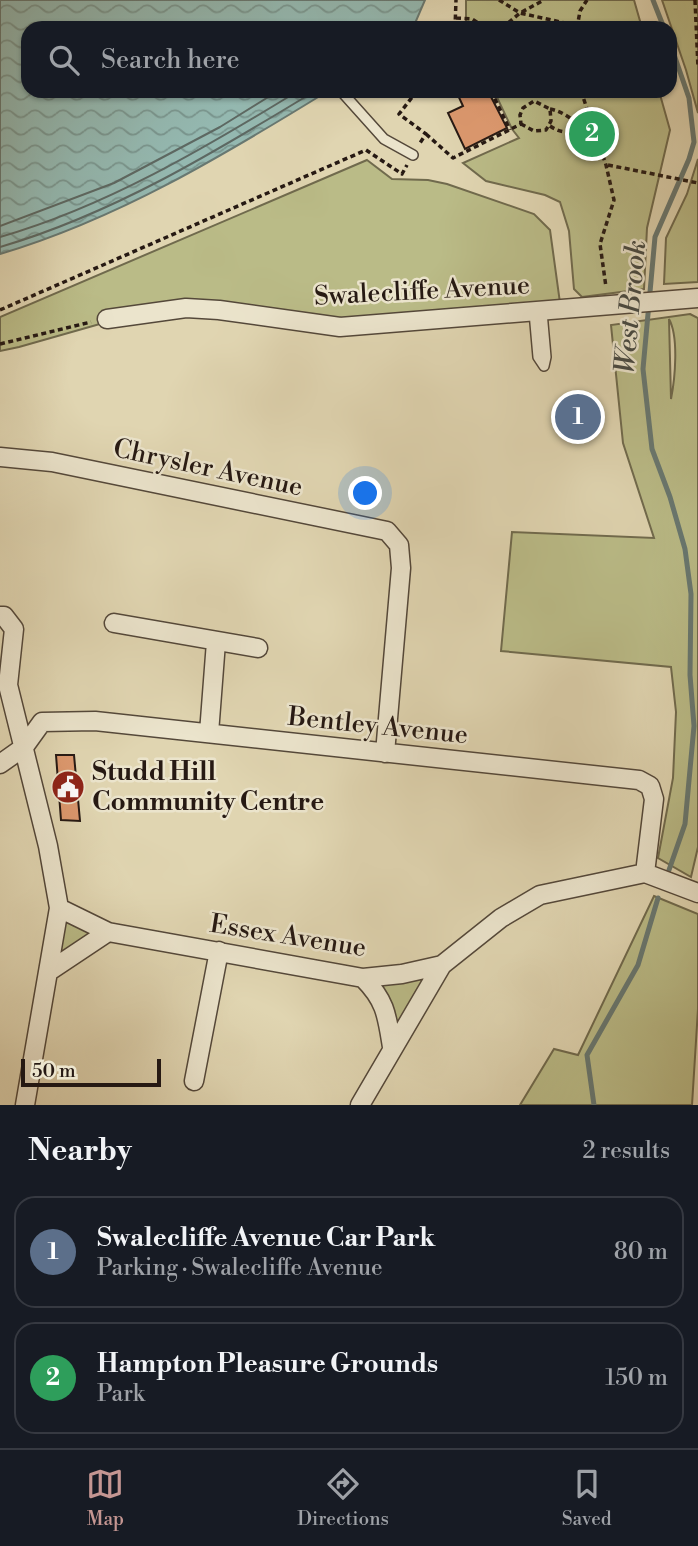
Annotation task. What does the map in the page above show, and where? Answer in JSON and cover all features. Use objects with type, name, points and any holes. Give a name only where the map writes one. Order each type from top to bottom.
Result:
[{"type":"street","name":"Swalecliffe Avenue","points":[[107,318],[187,308],[340,327],[698,298]]},
{"type":"street","name":"Chrysler Avenue","points":[[0,457],[52,462],[387,531],[399,545],[401,568],[385,753]]},
{"type":"street","points":[[0,616],[4,616],[14,629],[8,685],[48,846],[59,908],[25,1105]]},
{"type":"street","points":[[114,623],[258,648]]},
{"type":"street","points":[[208,733],[216,642]]},
{"type":"street","name":"Bentley Avenue","points":[[24,747],[42,722],[95,721],[639,780],[650,786],[654,799],[645,873]]},
{"type":"street","points":[[0,764],[24,747]]},
{"type":"street","points":[[645,873],[698,893]]},
{"type":"street","name":"Essex Avenue","points":[[59,908],[108,932],[363,978],[402,974],[442,965],[501,918],[540,895],[645,873]]},
{"type":"street","points":[[48,972],[108,932]]},
{"type":"street","points":[[194,1081],[219,951]]},
{"type":"street","points":[[360,1105],[442,965]]},
{"type":"street","points":[[363,978],[378,993],[387,1010],[392,1047]]},
{"type":"lane","points":[[347,98],[384,139],[413,155]]},
{"type":"lane","points":[[538,312],[546,357],[544,366],[538,357],[538,312]]},
{"type":"path","points":[[456,0],[456,21]]},
{"type":"path","points":[[499,0],[520,13],[556,21]]},
{"type":"path","points":[[510,21],[544,0]]},
{"type":"path","points":[[578,21],[587,0]]},
{"type":"path","points":[[695,0],[698,68]]},
{"type":"path","points":[[456,18],[475,21]]},
{"type":"path","points":[[412,98],[399,114],[453,158],[522,124]]},
{"type":"path","points":[[494,98],[510,130]]},
{"type":"path","points":[[582,98],[590,129],[606,165],[614,200],[600,244],[617,305]]},
{"type":"path","points":[[550,109],[550,126],[546,130],[534,131],[522,124],[520,115],[528,104],[534,101],[566,113],[590,129]]},
{"type":"path","points":[[550,126],[563,132],[590,129]]},
{"type":"path","points":[[0,310],[366,150],[401,174],[425,135]]},
{"type":"path","points":[[606,165],[695,183]]},
{"type":"path","points":[[0,344],[107,318]]},
{"type":"green space","points":[[466,0],[634,0],[640,21],[466,21]]},
{"type":"green space","points":[[662,0],[698,0],[698,113],[677,44],[677,21],[669,21]]},
{"type":"green space","points":[[497,98],[661,98],[670,130],[647,228],[644,289],[582,297],[574,289],[569,231],[560,202],[545,195],[486,181],[463,163],[519,138]]},
{"type":"green space","points":[[698,159],[698,282],[664,284],[666,238],[687,194]]},
{"type":"green space","points":[[367,160],[392,179],[428,180],[447,184],[534,214],[550,230],[561,310],[340,327],[207,310],[135,314],[0,351],[0,317]]},
{"type":"green space","points":[[690,314],[698,318],[698,847],[691,877],[658,858],[673,778],[676,712],[671,667],[501,651],[512,532],[654,538],[623,443],[611,325]],"holes":[[[669,319],[675,358],[671,399]]]},
{"type":"green space","points":[[654,896],[698,914],[698,1009],[692,1105],[520,1105],[554,1049],[578,1055]]},
{"type":"green space","points":[[59,908],[108,932],[48,972]]},
{"type":"green space","points":[[442,965],[392,1047],[363,978]]},
{"type":"water","points":[[0,0],[425,0],[416,21],[21,21],[21,98],[316,98],[210,161],[128,204],[44,240],[0,254]]},
{"type":"building","points":[[459,98],[492,98],[507,128],[465,149],[448,113],[463,106]]},
{"type":"building","name":"Studd Hill Community Centre","points":[[56,755],[74,755],[80,821],[61,820]]},
{"type":"waterway","name":"West Brook","points":[[653,0],[661,21]]},
{"type":"waterway","name":"West Brook","points":[[669,870],[685,824],[694,726],[690,675],[691,594],[685,549],[652,449],[643,369],[655,237],[694,142],[689,98],[677,63]]},
{"type":"waterway","name":"West Brook","points":[[594,1105],[587,1055],[638,965],[658,898]]},
{"type":"place","name":"Hampton Pleasure Grounds","points":[[592,134]]},
{"type":"place","name":"Swalecliffe Avenue Car Park","points":[[578,417]]},
{"type":"place","name":"Studd Hill Community Centre","points":[[68,787]]}]
